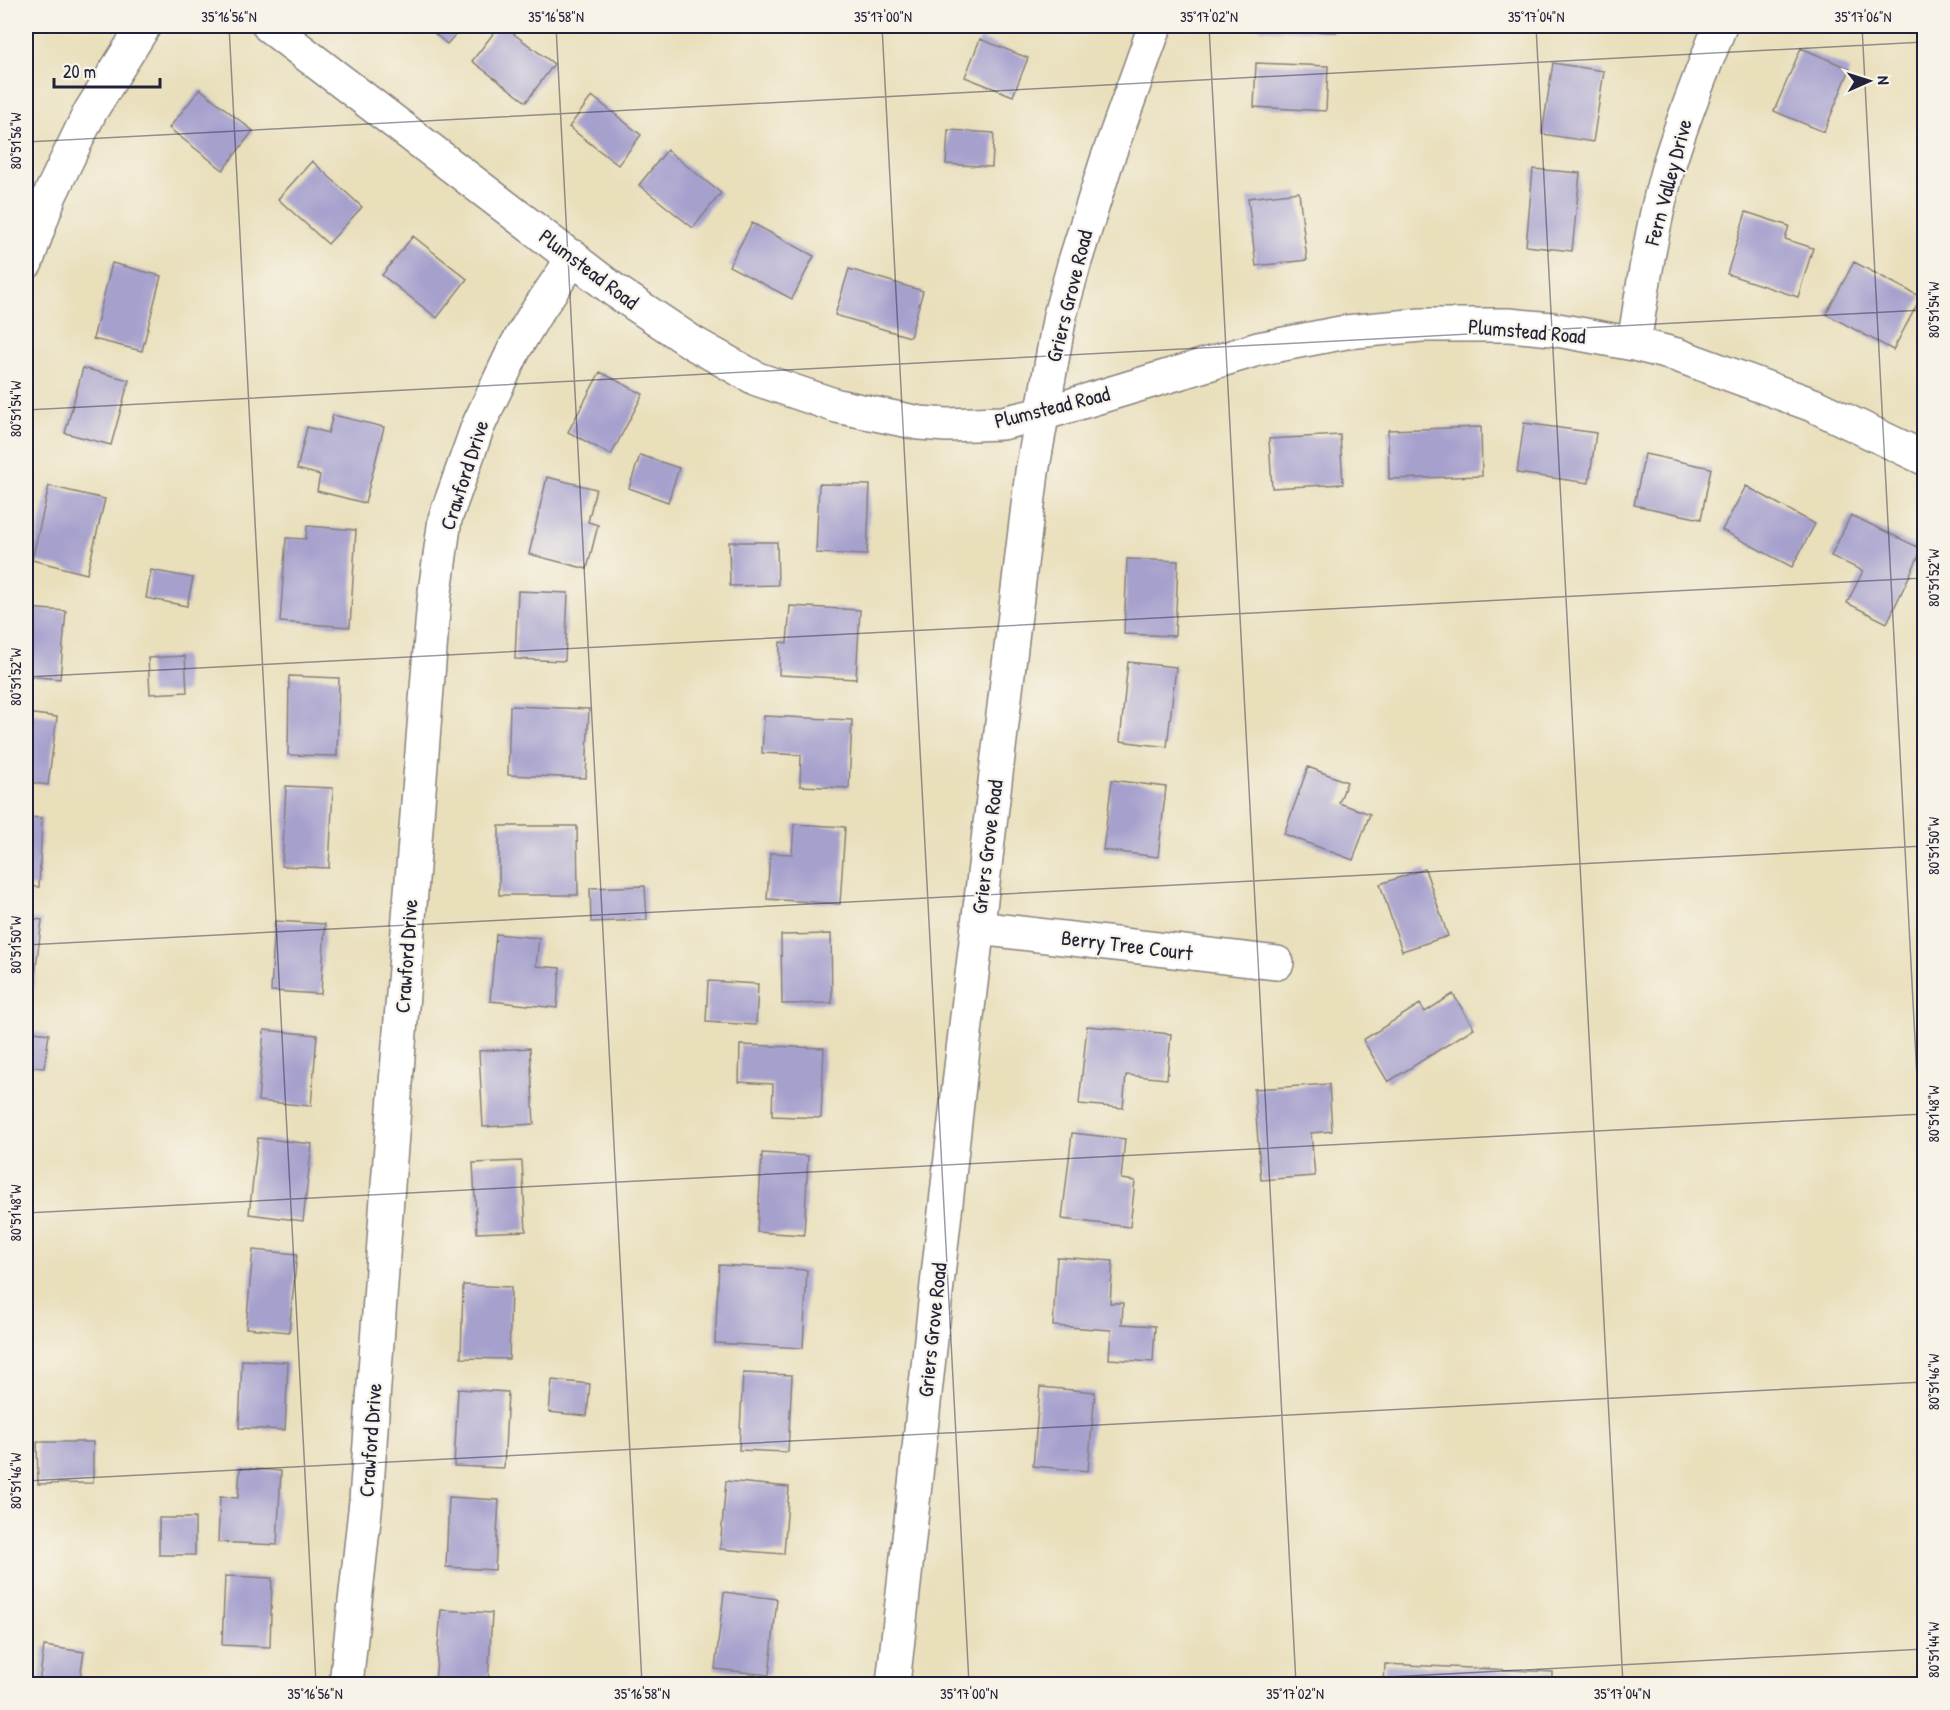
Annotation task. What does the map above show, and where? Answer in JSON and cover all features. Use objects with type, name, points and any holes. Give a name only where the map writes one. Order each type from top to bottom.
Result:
[{"type":"street","points":[[26,263],[50,195],[90,112],[144,26]]},
{"type":"street","name":"Plumstead Road","points":[[268,26],[574,257],[614,290],[693,343],[757,378],[837,406],[919,423],[946,425],[1002,423],[1042,414],[1258,349],[1346,332],[1421,325],[1509,325],[1552,329],[1634,344],[1677,355],[1813,405],[1924,458]]},
{"type":"street","name":"Griers Grove Road","points":[[893,1684],[978,928],[1031,483],[1060,315],[1107,160],[1155,26]]},
{"type":"street","name":"Fern Valley Drive","points":[[1634,344],[1645,272],[1668,169],[1684,119],[1720,26]]},
{"type":"street","name":"Crawford Drive","points":[[346,1684],[366,1501],[387,1198],[434,599],[445,519],[478,426],[515,348],[574,257]]},
{"type":"street","name":"Berry Tree Court","points":[[978,928],[1277,963]]},
{"type":"building","points":[[426,26],[463,26],[447,44]]},
{"type":"building","points":[[499,26],[503,26],[554,64],[526,102],[472,61]]},
{"type":"building","points":[[1259,26],[1336,26],[1336,32],[1259,29]]},
{"type":"building","points":[[980,39],[1028,58],[1013,96],[965,77]]},
{"type":"building","points":[[1801,48],[1850,69],[1824,132],[1774,111]]},
{"type":"building","points":[[1256,63],[1328,66],[1326,111],[1254,107]]},
{"type":"building","points":[[1553,63],[1604,71],[1593,142],[1542,134]]},
{"type":"building","points":[[200,89],[253,131],[223,170],[169,128]]},
{"type":"building","points":[[592,96],[641,135],[618,165],[569,127]]},
{"type":"building","points":[[948,130],[994,133],[992,167],[946,164]]},
{"type":"building","points":[[667,150],[721,193],[693,228],[639,185]]},
{"type":"building","points":[[312,161],[362,207],[328,244],[278,199]]},
{"type":"building","points":[[1533,169],[1580,173],[1572,251],[1526,246]]},
{"type":"building","points":[[1299,192],[1307,260],[1256,266],[1248,198]]},
{"type":"building","points":[[1746,212],[1789,226],[1785,239],[1813,248],[1798,297],[1727,274]]},
{"type":"building","points":[[752,223],[814,256],[792,299],[729,266]]},
{"type":"building","points":[[413,236],[467,279],[437,318],[382,275]]},
{"type":"building","points":[[1854,262],[1921,297],[1893,350],[1826,314]]},
{"type":"building","points":[[112,263],[161,276],[142,351],[93,339]]},
{"type":"building","points":[[849,269],[923,291],[910,337],[835,315]]},
{"type":"building","points":[[83,368],[129,380],[111,445],[65,433]]},
{"type":"building","points":[[600,372],[643,394],[611,455],[568,432]]},
{"type":"building","points":[[333,415],[384,427],[365,503],[317,491],[320,475],[297,469],[307,427],[328,433]]},
{"type":"building","points":[[1524,423],[1596,433],[1589,483],[1517,473]]},
{"type":"building","points":[[1481,427],[1482,476],[1389,479],[1388,430]]},
{"type":"building","points":[[1340,435],[1343,484],[1272,488],[1269,439]]},
{"type":"building","points":[[1645,454],[1711,468],[1701,519],[1634,505]]},
{"type":"building","points":[[640,455],[679,468],[668,502],[629,488]]},
{"type":"building","points":[[547,477],[596,489],[588,522],[598,525],[587,569],[529,554]]},
{"type":"building","points":[[819,484],[870,485],[867,555],[816,553]]},
{"type":"building","points":[[49,486],[105,499],[87,574],[32,560]]},
{"type":"building","points":[[1746,486],[1815,524],[1792,567],[1722,530]]},
{"type":"building","points":[[1851,515],[1922,549],[1887,623],[1847,603],[1863,571],[1831,556]]},
{"type":"building","points":[[307,526],[356,530],[350,627],[280,622],[286,538],[306,539]]},
{"type":"building","points":[[729,542],[777,542],[778,585],[730,586]]},
{"type":"building","points":[[1127,559],[1178,561],[1175,636],[1124,634]]},
{"type":"building","points":[[151,570],[193,578],[187,606],[146,598]]},
{"type":"building","points":[[518,591],[568,593],[565,661],[515,659]]},
{"type":"building","points":[[790,606],[860,610],[856,679],[779,675],[780,642],[787,643]]},
{"type":"building","points":[[26,608],[66,611],[60,679],[26,676]]},
{"type":"building","points":[[185,656],[187,692],[150,694],[148,658]]},
{"type":"building","points":[[1128,662],[1176,667],[1167,747],[1120,741]]},
{"type":"building","points":[[289,676],[339,678],[337,756],[288,755]]},
{"type":"building","points":[[510,706],[589,709],[586,778],[508,775]]},
{"type":"building","points":[[26,713],[57,717],[48,785],[26,782]]},
{"type":"building","points":[[764,716],[852,720],[849,788],[800,786],[801,755],[762,753]]},
{"type":"building","points":[[1308,767],[1347,782],[1339,803],[1370,814],[1353,860],[1284,834]]},
{"type":"building","points":[[1112,780],[1166,787],[1158,857],[1103,850]]},
{"type":"building","points":[[286,786],[333,788],[329,868],[282,866]]},
{"type":"building","points":[[26,817],[42,818],[39,887],[26,886]]},
{"type":"building","points":[[794,824],[845,827],[840,904],[767,899],[770,853],[792,854]]},
{"type":"building","points":[[499,826],[577,826],[578,895],[499,895]]},
{"type":"building","points":[[1425,869],[1448,936],[1402,951],[1380,884]]},
{"type":"building","points":[[645,886],[647,920],[591,922],[590,888]]},
{"type":"building","points":[[26,918],[42,920],[33,991],[26,990]]},
{"type":"building","points":[[275,921],[325,924],[321,994],[271,991]]},
{"type":"building","points":[[496,934],[539,938],[536,966],[560,968],[557,1008],[490,1001]]},
{"type":"building","points":[[831,934],[832,1003],[782,1004],[781,935]]},
{"type":"building","points":[[708,981],[758,984],[756,1025],[706,1022]]},
{"type":"building","points":[[1453,994],[1474,1028],[1388,1082],[1363,1040],[1420,1004],[1425,1012]]},
{"type":"building","points":[[1087,1026],[1171,1034],[1167,1079],[1126,1075],[1123,1108],[1079,1104]]},
{"type":"building","points":[[264,1030],[317,1035],[311,1106],[258,1101]]},
{"type":"building","points":[[26,1031],[49,1034],[44,1068],[26,1066]]},
{"type":"building","points":[[740,1045],[824,1048],[821,1118],[772,1116],[773,1084],[739,1082]]},
{"type":"building","points":[[530,1048],[534,1124],[483,1127],[479,1051]]},
{"type":"building","points":[[1329,1084],[1332,1131],[1311,1133],[1315,1176],[1261,1180],[1254,1089]]},
{"type":"building","points":[[1072,1133],[1125,1139],[1121,1179],[1135,1181],[1130,1227],[1062,1219]]},
{"type":"building","points":[[258,1138],[312,1144],[303,1221],[249,1214]]},
{"type":"building","points":[[762,1153],[808,1156],[804,1235],[757,1232]]},
{"type":"building","points":[[522,1161],[526,1231],[477,1233],[473,1163]]},
{"type":"building","points":[[253,1250],[297,1254],[289,1332],[246,1328]]},
{"type":"building","points":[[1057,1257],[1113,1261],[1110,1303],[1123,1303],[1122,1324],[1155,1326],[1153,1362],[1109,1359],[1111,1330],[1053,1326]]},
{"type":"building","points":[[719,1265],[807,1270],[803,1348],[715,1343]]},
{"type":"building","points":[[463,1285],[511,1287],[509,1359],[461,1358]]},
{"type":"building","points":[[242,1360],[288,1362],[285,1430],[239,1428]]},
{"type":"building","points":[[743,1373],[792,1375],[788,1452],[739,1450]]},
{"type":"building","points":[[552,1380],[590,1384],[587,1416],[549,1412]]},
{"type":"building","points":[[1040,1387],[1095,1392],[1088,1471],[1033,1466]]},
{"type":"building","points":[[458,1389],[508,1392],[504,1468],[454,1466]]},
{"type":"building","points":[[37,1442],[93,1442],[93,1483],[38,1484]]},
{"type":"building","points":[[240,1468],[281,1471],[277,1545],[218,1542],[220,1497],[238,1498]]},
{"type":"building","points":[[726,1481],[789,1487],[784,1554],[720,1549]]},
{"type":"building","points":[[449,1497],[499,1500],[495,1570],[446,1567]]},
{"type":"building","points":[[159,1518],[195,1518],[195,1555],[159,1555]]},
{"type":"building","points":[[225,1576],[272,1578],[270,1647],[222,1645]]},
{"type":"building","points":[[724,1592],[777,1599],[769,1675],[715,1669]]},
{"type":"building","points":[[441,1610],[492,1613],[488,1684],[435,1684]]},
{"type":"building","points":[[44,1646],[84,1652],[79,1684],[39,1684]]},
{"type":"building","points":[[1385,1664],[1552,1672],[1552,1684],[1384,1684]]}]
